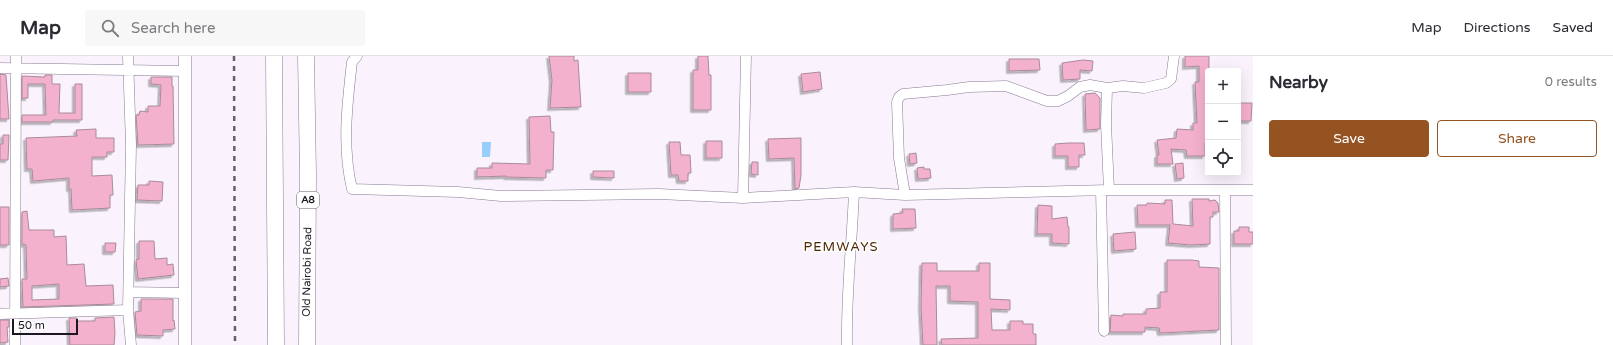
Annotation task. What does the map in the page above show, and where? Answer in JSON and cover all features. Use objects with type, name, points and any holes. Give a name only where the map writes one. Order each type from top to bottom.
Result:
[{"type":"highway","points":[[274,56],[276,345]]},
{"type":"highway","name":"Old Nairobi Road","points":[[306,56],[308,174],[307,345]]},
{"type":"street","points":[[15,345],[16,56]]},
{"type":"street","points":[[128,56],[130,145],[128,310],[131,345]]},
{"type":"street","points":[[185,56],[185,345]]},
{"type":"street","points":[[356,56],[352,62],[346,110],[347,167],[352,189],[458,192],[501,196],[659,194],[743,198],[854,192],[905,195],[1105,190],[1253,190]]},
{"type":"street","points":[[743,198],[746,56]]},
{"type":"street","points":[[905,195],[899,158],[897,102],[899,97],[903,94],[969,87],[1006,86],[1047,101],[1058,101],[1080,88],[1090,85],[1107,88],[1123,86],[1144,88],[1166,84],[1171,79],[1174,56]]},
{"type":"street","points":[[0,68],[16,67],[185,71]]},
{"type":"street","points":[[1104,331],[1107,88]]},
{"type":"street","points":[[1225,190],[1226,345]]},
{"type":"street","points":[[847,345],[846,310],[852,244],[854,192]]},
{"type":"street","points":[[129,292],[184,293]]},
{"type":"street","points":[[0,314],[128,310]]},
{"type":"water","points":[[482,142],[491,142],[490,157],[482,157]]},
{"type":"building","points":[[549,56],[574,56],[574,61],[578,60],[581,107],[550,108],[552,80]]},
{"type":"building","points":[[698,56],[708,56],[709,75],[711,75],[711,110],[693,110],[693,70],[698,70]]},
{"type":"building","points":[[1185,56],[1209,56],[1209,68],[1205,68],[1205,156],[1187,156],[1186,150],[1171,149],[1173,164],[1157,164],[1157,155],[1159,155],[1157,140],[1176,138],[1177,129],[1193,130],[1193,123],[1197,123],[1195,82],[1199,82],[1199,66],[1185,67]]},
{"type":"building","points":[[1009,59],[1039,59],[1040,70],[1009,71]]},
{"type":"building","points":[[1083,60],[1093,61],[1092,71],[1080,70],[1080,79],[1063,80],[1062,63]]},
{"type":"building","points":[[820,72],[822,89],[803,92],[801,74]]},
{"type":"building","points":[[628,73],[651,73],[651,92],[628,92]]},
{"type":"building","points":[[0,74],[6,75],[9,119],[0,119]]},
{"type":"building","points":[[45,75],[52,75],[52,84],[60,84],[59,113],[75,113],[75,84],[82,84],[82,120],[22,122],[22,115],[46,115],[45,84],[28,84],[28,98],[22,98],[22,76],[45,77]]},
{"type":"building","points":[[151,77],[172,77],[174,144],[138,145],[136,115],[139,115],[140,111],[148,112],[148,106],[160,106],[161,85],[151,84]]},
{"type":"building","points":[[1095,93],[1100,98],[1100,129],[1086,130],[1085,94]]},
{"type":"building","points":[[1241,103],[1252,103],[1251,121],[1241,121]]},
{"type":"building","points":[[550,116],[551,132],[554,132],[553,170],[546,170],[546,178],[506,176],[477,177],[477,168],[492,168],[492,163],[530,164],[529,117]]},
{"type":"building","points":[[96,129],[96,138],[114,138],[114,152],[107,152],[107,157],[92,157],[92,176],[112,175],[113,195],[110,195],[110,208],[72,210],[69,178],[33,181],[32,169],[27,169],[26,138],[77,136],[76,130]]},
{"type":"building","points":[[3,135],[9,135],[8,160],[0,160],[0,144],[3,144]]},
{"type":"building","points":[[801,138],[801,175],[799,188],[795,189],[794,158],[769,159],[768,139]]},
{"type":"building","points":[[706,141],[722,141],[722,158],[706,158]]},
{"type":"building","points":[[669,142],[680,142],[681,155],[690,155],[691,173],[688,173],[688,181],[679,181],[678,175],[671,175]]},
{"type":"building","points":[[1084,143],[1085,155],[1079,155],[1079,167],[1068,167],[1068,156],[1055,156],[1055,144]]},
{"type":"building","points":[[916,153],[917,163],[910,164],[909,154]]},
{"type":"building","points":[[752,162],[758,162],[758,175],[751,174]]},
{"type":"building","points":[[1183,163],[1184,178],[1177,179],[1175,164]]},
{"type":"building","points":[[924,167],[924,169],[930,169],[931,178],[918,179],[917,168]]},
{"type":"building","points":[[593,171],[614,171],[614,178],[593,177]]},
{"type":"building","points":[[149,181],[163,182],[162,201],[137,200],[138,185],[149,185]]},
{"type":"building","points":[[1192,199],[1209,199],[1209,201],[1215,200],[1218,203],[1219,212],[1213,212],[1213,217],[1210,217],[1210,244],[1191,245],[1168,243],[1170,225],[1138,225],[1137,205],[1147,205],[1147,203],[1165,204],[1165,200],[1172,200],[1173,224],[1193,226]]},
{"type":"building","points":[[1038,205],[1052,206],[1052,219],[1067,217],[1069,227],[1069,244],[1052,243],[1052,234],[1037,234]]},
{"type":"building","points":[[0,207],[9,207],[9,245],[0,245]]},
{"type":"building","points":[[902,209],[915,209],[916,228],[893,229],[893,214],[903,213]]},
{"type":"building","points":[[27,211],[29,230],[54,230],[54,237],[66,236],[67,265],[84,264],[86,286],[113,285],[114,304],[23,307],[22,279],[27,279],[26,245],[22,244],[22,212]],"holes":[[[59,284],[59,299],[32,300],[32,286]]]},
{"type":"building","points":[[1239,227],[1249,227],[1249,232],[1253,232],[1253,244],[1234,244],[1234,231],[1239,231]]},
{"type":"building","points":[[1135,232],[1136,249],[1114,251],[1113,234]]},
{"type":"building","points":[[139,241],[154,241],[155,259],[167,258],[167,265],[173,264],[174,275],[138,279],[136,260],[139,259]]},
{"type":"building","points":[[105,243],[116,243],[115,252],[105,252]]},
{"type":"building","points":[[1167,260],[1199,261],[1199,267],[1219,268],[1219,330],[1160,333],[1159,328],[1145,327],[1145,332],[1110,332],[1111,315],[1123,316],[1123,314],[1146,314],[1146,309],[1160,308],[1160,292],[1167,292]]},
{"type":"building","points":[[922,263],[937,263],[937,271],[979,271],[979,263],[990,263],[990,299],[1010,300],[1010,310],[991,309],[992,330],[1010,330],[1010,321],[1023,321],[1023,324],[1033,324],[1033,334],[1036,334],[1036,345],[942,345],[941,339],[978,338],[978,302],[950,301],[950,286],[936,286],[937,345],[923,345],[921,307]]},
{"type":"building","points":[[8,278],[9,286],[0,287],[0,279]]},
{"type":"building","points":[[141,299],[173,299],[173,321],[174,320],[175,329],[163,330],[163,336],[137,335],[135,312],[141,311]]},
{"type":"building","points":[[114,317],[114,345],[70,345],[69,318],[77,318],[77,321],[95,321],[95,318]]},
{"type":"building","points":[[0,320],[9,320],[9,327],[7,327],[8,342],[0,343]]},
{"type":"railway","points":[[234,56],[235,345]]},
{"type":"district","name":"PEMWAYS","points":[[841,247]]}]
